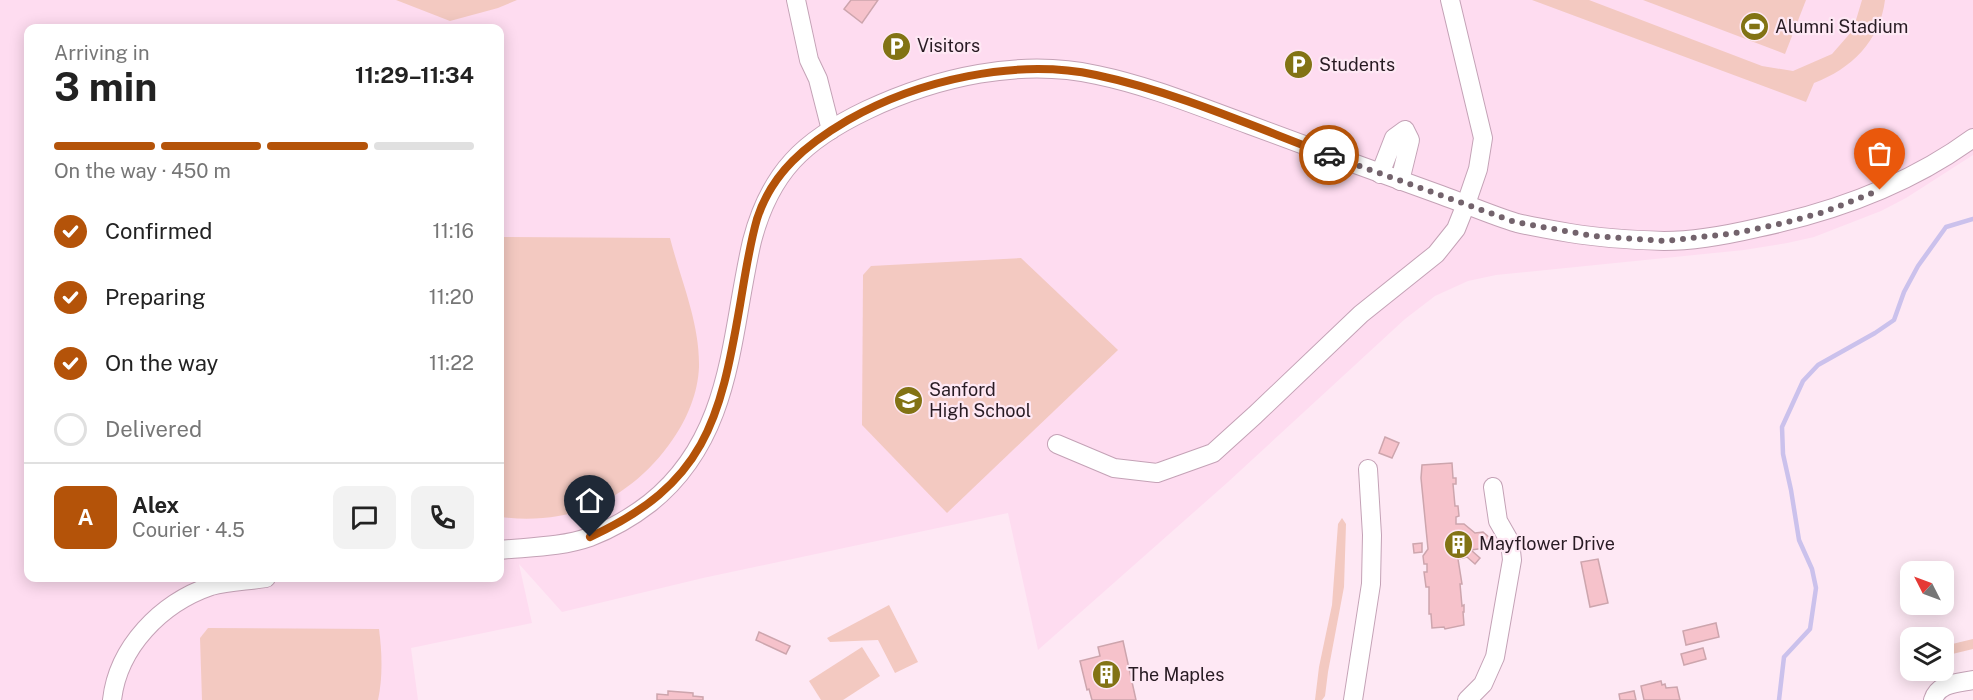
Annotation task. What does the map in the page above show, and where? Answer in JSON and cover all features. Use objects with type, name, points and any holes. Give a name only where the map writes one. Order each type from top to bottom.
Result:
[{"type":"street","points":[[796,0],[809,60],[818,79],[831,130]]},
{"type":"street","points":[[1057,444],[1114,468],[1157,473],[1213,453],[1361,314],[1436,254],[1456,229],[1478,170],[1484,138],[1450,0]]},
{"type":"street","points":[[504,550],[571,542],[590,537],[616,525],[645,506],[671,484],[700,446],[713,420],[727,377],[747,263],[758,219],[764,202],[778,178],[793,159],[831,130],[884,102],[940,82],[1000,71],[1074,71],[1094,74],[1162,93],[1515,222],[1567,233],[1666,241],[1784,223],[1863,198],[1928,168],[1973,138]]},
{"type":"street","points":[[1380,174],[1394,138],[1406,130],[1410,140],[1400,181]]},
{"type":"street","points":[[1353,700],[1371,584],[1372,545],[1368,469]]},
{"type":"street","points":[[1467,700],[1483,684],[1495,657],[1512,560],[1510,542],[1498,521],[1493,487]]},
{"type":"street","points":[[112,700],[123,660],[161,613],[177,601],[213,586],[240,582]]},
{"type":"street","points":[[1933,700],[1942,687],[1973,680]]},
{"type":"shaded area","name":"Sanford High School","points":[[0,0],[1973,0],[1973,155],[1906,198],[1881,211],[1814,237],[1744,250],[1496,275],[1468,281],[1435,296],[1405,319],[1228,482],[1038,650],[1008,513],[703,578],[562,612],[519,564],[532,623],[411,648],[418,700],[0,700]]},
{"type":"shaded area","points":[[396,0],[517,0],[498,8],[450,21]]},
{"type":"shaded area","points":[[1532,0],[1589,0],[1762,66],[1793,71],[1832,54],[1853,30],[1862,0],[1885,0],[1877,28],[1862,52],[1840,70],[1814,83],[1806,102]]},
{"type":"shaded area","name":"Alumni Stadium","points":[[1643,0],[1806,0],[1785,54]]},
{"type":"shaded area","points":[[504,237],[670,238],[689,302],[698,351],[698,377],[694,396],[683,423],[657,460],[639,478],[619,492],[598,504],[576,512],[526,519],[504,517]]},
{"type":"shaded area","points":[[1021,258],[1118,350],[947,513],[862,425],[863,275],[871,266]]},
{"type":"shaded area","points":[[1342,518],[1346,524],[1344,587],[1325,696],[1322,700],[1315,700],[1319,667],[1332,605],[1338,524]]},
{"type":"shaded area","points":[[889,605],[918,662],[895,673],[878,640],[830,642],[827,638]]},
{"type":"shaded area","points":[[208,628],[379,629],[382,664],[378,700],[202,700],[200,638]]},
{"type":"shaded area","points":[[1973,639],[1973,649],[1954,654],[1954,644]]},
{"type":"shaded area","points":[[862,647],[880,676],[843,700],[821,700],[809,681]]},
{"type":"building","points":[[851,0],[878,0],[862,23],[844,9]]},
{"type":"building","points":[[1385,437],[1399,443],[1392,458],[1379,453]]},
{"type":"building","name":"Mayflower Drive","points":[[1452,463],[1453,478],[1456,478],[1456,484],[1453,484],[1455,506],[1458,506],[1459,516],[1456,517],[1456,524],[1464,524],[1475,533],[1483,532],[1491,539],[1485,548],[1471,550],[1480,558],[1475,564],[1467,557],[1458,559],[1462,584],[1460,584],[1462,606],[1464,605],[1464,625],[1445,629],[1444,627],[1432,628],[1431,614],[1429,614],[1429,587],[1426,587],[1424,572],[1427,572],[1427,564],[1424,564],[1423,556],[1428,549],[1421,478],[1422,465]]},
{"type":"building","points":[[1422,543],[1422,552],[1414,553],[1413,544]]},
{"type":"building","points":[[1598,559],[1608,603],[1590,607],[1581,562]]},
{"type":"building","points":[[1716,623],[1719,637],[1686,645],[1683,631]]},
{"type":"building","points":[[759,632],[790,646],[786,654],[756,640]]},
{"type":"building","name":"The Maples","points":[[1123,641],[1136,700],[1092,700],[1089,689],[1087,690],[1080,661],[1100,656],[1098,647]]},
{"type":"building","points":[[1703,648],[1706,659],[1684,665],[1681,654]]},
{"type":"building","points":[[1661,681],[1666,688],[1677,687],[1680,700],[1644,700],[1641,686]]},
{"type":"building","points":[[668,691],[693,693],[693,696],[703,697],[703,700],[657,700],[657,694],[668,695]]},
{"type":"building","points":[[1634,691],[1636,700],[1620,700],[1619,694]]},
{"type":"waterway","points":[[1779,700],[1784,657],[1810,629],[1816,588],[1812,569],[1799,540],[1783,454],[1782,427],[1803,381],[1818,365],[1894,320],[1904,292],[1918,266],[1946,227],[1973,219]]},
{"type":"way so far","points":[[1329,155],[1515,222],[1567,233],[1666,241],[1736,233],[1784,223],[1824,212],[1880,190]]},
{"type":"place","name":"Alumni Stadium","points":[[1754,27]]},
{"type":"place","name":"Visitors","points":[[896,46]]},
{"type":"place","name":"Students","points":[[1298,65]]},
{"type":"place","name":"Sanford High School","points":[[908,400]]},
{"type":"place","name":"Mayflower Drive","points":[[1458,544]]},
{"type":"place","name":"The Maples","points":[[1107,675]]},
{"type":"route","points":[[590,537],[633,515],[658,496],[687,465],[700,446],[713,420],[727,377],[747,263],[764,202],[778,178],[798,154],[831,130],[860,113],[940,82],[974,74],[1000,71],[1074,71],[1139,85],[1329,155]]}]
